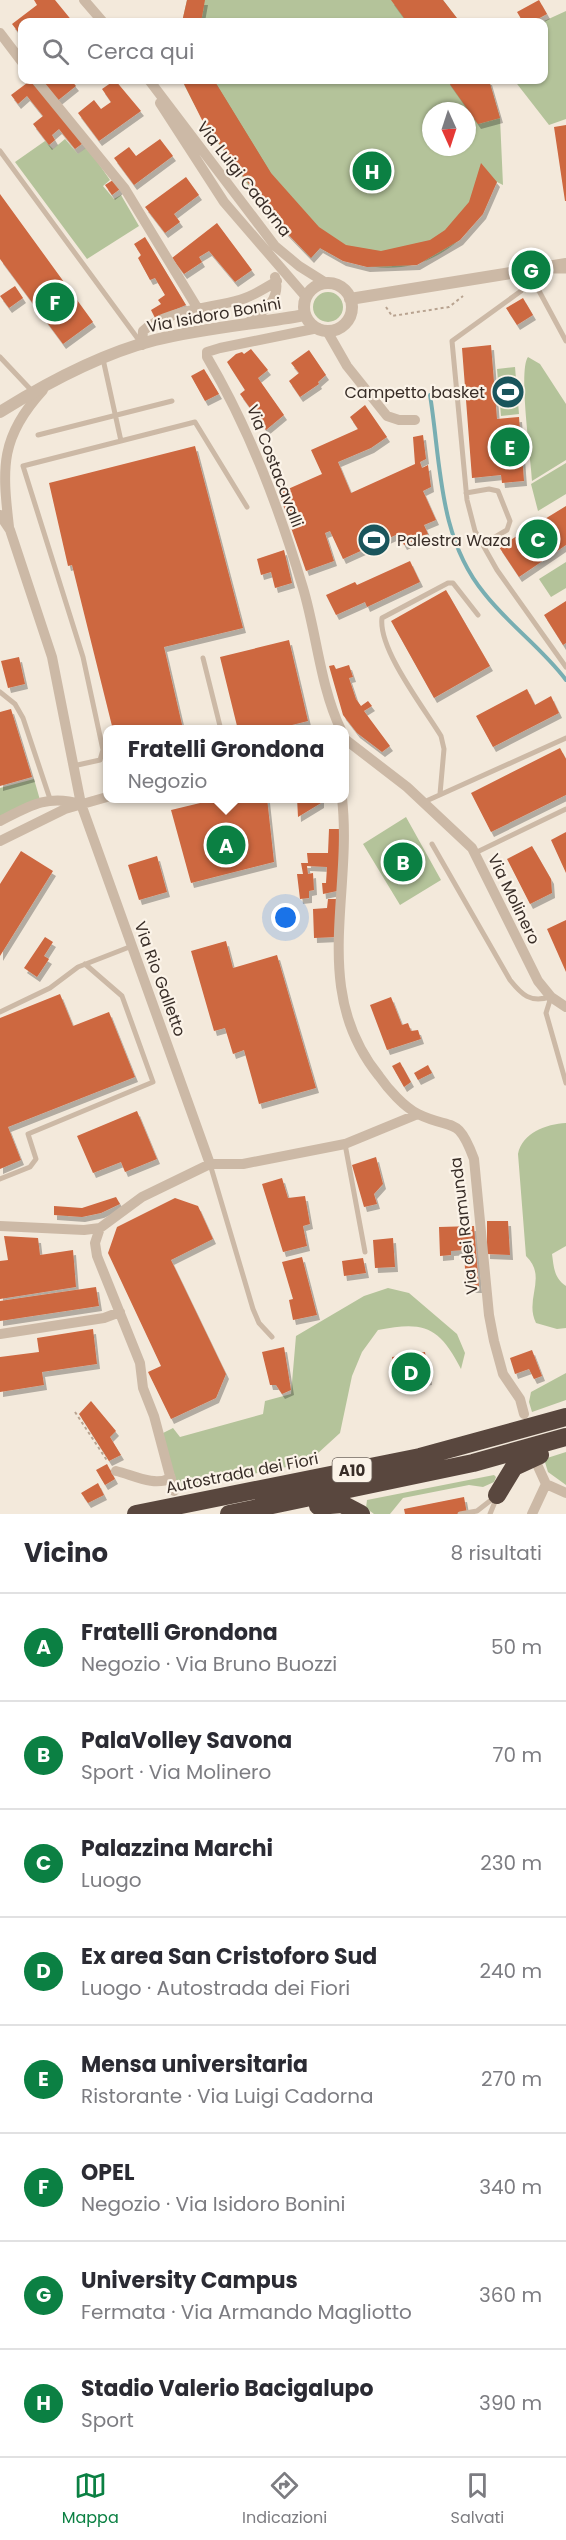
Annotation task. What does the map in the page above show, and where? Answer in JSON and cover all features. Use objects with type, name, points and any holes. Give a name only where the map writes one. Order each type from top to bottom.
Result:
[{"type":"highway","name":"Autostrada dei Fiori","points":[[136,1514],[420,1457],[566,1417]]},
{"type":"highway","name":"A10","points":[[229,1514],[473,1463],[566,1437]]},
{"type":"highway","points":[[497,1495],[514,1467],[566,1444]]},
{"type":"highway","points":[[260,1508],[286,1509],[342,1504],[361,1514]]},
{"type":"street","points":[[84,0],[100,18]]},
{"type":"street","points":[[0,33],[18,57]]},
{"type":"street","points":[[39,84],[125,189],[198,309]]},
{"type":"street","name":"Via Luigi Cadorna","points":[[151,84],[166,115],[224,202],[306,297]]},
{"type":"street","name":"Via Luigi Cadorna","points":[[152,84],[275,246],[298,266],[326,283]]},
{"type":"street","name":"Via Luigi Cadorna","points":[[252,235],[272,266],[277,281]]},
{"type":"street","points":[[350,299],[531,273],[566,264]]},
{"type":"street","points":[[142,345],[143,331],[150,324],[198,309],[242,300],[277,281]]},
{"type":"street","points":[[245,325],[269,307],[275,297],[277,281]]},
{"type":"street","points":[[322,330],[336,329],[350,317],[350,299],[338,285],[326,283],[311,290],[306,297],[305,315],[322,330],[387,416],[399,420],[415,420]]},
{"type":"street","name":"Via Isidoro Bonini","points":[[0,412],[32,391],[51,382],[142,345],[305,315]]},
{"type":"street","name":"Via Costacavalli","points":[[322,330],[220,348],[207,352],[207,357],[236,407],[270,486],[304,590],[332,706],[339,725]]},
{"type":"street","points":[[10,530],[1,456],[16,423],[28,405],[51,382]]},
{"type":"street","name":"Via Rio Galletto","points":[[0,515],[10,530],[52,657],[81,804],[210,1164]]},
{"type":"street","name":"Via Molinero","points":[[349,743],[374,759],[464,839],[475,853],[532,972],[551,997],[566,1007]]},
{"type":"street","points":[[0,841],[65,809],[103,798]]},
{"type":"street","points":[[0,821],[50,799],[81,804]]},
{"type":"street","name":"Via dei Ramunda","points":[[342,803],[344,829],[339,900],[341,932],[338,981],[342,1001],[355,1039],[378,1076],[418,1114],[450,1123],[459,1129],[468,1142],[474,1159],[489,1315],[494,1341],[503,1374],[520,1399],[524,1414]]},
{"type":"street","points":[[0,1226],[84,1230],[100,1228],[142,1197],[210,1164],[243,1164],[345,1144],[418,1114]]},
{"type":"street","points":[[100,1228],[95,1243],[96,1256],[140,1364],[143,1388],[154,1416],[174,1491]]},
{"type":"street","points":[[0,1334],[104,1318],[120,1312]]},
{"type":"street","points":[[535,1460],[546,1484],[566,1493]]},
{"type":"street","points":[[116,1470],[155,1482],[163,1482],[171,1478]]},
{"type":"street","points":[[532,1514],[546,1484]]},
{"type":"lane","points":[[0,152],[142,345]]},
{"type":"lane","points":[[531,273],[566,271]]},
{"type":"lane","points":[[531,273],[566,341]]},
{"type":"lane","points":[[531,273],[516,295],[452,341],[466,493],[475,531],[498,570],[566,667]]},
{"type":"lane","points":[[0,357],[32,391]]},
{"type":"lane","points":[[103,359],[121,441]]},
{"type":"lane","points":[[38,435],[172,401]]},
{"type":"lane","points":[[73,766],[100,760],[103,750],[83,657],[23,466],[195,422],[247,507]]},
{"type":"lane","points":[[466,493],[489,489],[498,491],[510,521],[507,530],[483,544]]},
{"type":"lane","points":[[440,794],[444,749],[441,736],[389,651],[381,625],[382,618],[448,583],[453,583],[478,615]]},
{"type":"lane","points":[[203,658],[220,725]]},
{"type":"lane","points":[[0,692],[15,704],[23,718],[50,799]]},
{"type":"lane","points":[[424,802],[566,738]]},
{"type":"lane","points":[[475,853],[566,809]]},
{"type":"lane","points":[[432,844],[510,980],[521,994],[530,999],[551,997],[546,1013],[566,1083]]},
{"type":"lane","points":[[0,1012],[50,988],[85,964],[132,946]]},
{"type":"lane","points":[[0,1179],[30,1167],[36,1158],[28,1134],[153,1082],[122,996],[85,964]]},
{"type":"lane","points":[[345,1144],[365,1252]]},
{"type":"lane","points":[[210,1164],[250,1301],[259,1323],[272,1336]]},
{"type":"lane","points":[[460,1514],[477,1511],[497,1495]]},
{"type":"lane","points":[[490,1514],[497,1495]]},
{"type":"path","points":[[386,307],[392,316],[449,307],[463,296]]},
{"type":"path","points":[[75,1412],[116,1470]]},
{"type":"green space","points":[[187,0],[443,0],[457,18],[183,18]]},
{"type":"green space","points":[[566,11],[566,119],[549,125],[517,84],[548,84],[548,19]]},
{"type":"green space","points":[[184,84],[490,84],[500,118],[503,185],[497,182],[474,222],[458,241],[442,253],[408,266],[372,267],[337,257],[320,248],[311,258],[257,197],[193,103]]},
{"type":"green space","points":[[65,139],[78,154],[87,147],[110,180],[103,186],[114,199],[121,195],[139,226],[87,259],[15,162],[45,141],[53,149]]},
{"type":"green space","points":[[328,292],[339,296],[343,307],[339,318],[328,322],[317,318],[313,307],[317,296]]},
{"type":"green space","points":[[528,357],[540,364],[566,404],[566,460],[532,481],[524,379]]},
{"type":"green space","name":"Campetto basket","points":[[515,367],[519,414],[501,416],[497,369]]},
{"type":"green space","points":[[566,463],[566,494],[538,511],[531,484]]},
{"type":"green space","points":[[566,562],[566,588],[551,597],[539,579]]},
{"type":"green space","points":[[34,779],[40,800],[0,818],[0,788]]},
{"type":"green space","points":[[406,817],[441,880],[400,905],[363,844]]},
{"type":"green space","points":[[566,1123],[566,1246],[552,1254],[557,1276],[566,1286],[566,1328],[557,1329],[536,1323],[533,1314],[536,1280],[532,1264],[526,1256],[518,1154],[524,1140],[536,1131],[551,1125]]},
{"type":"green space","points":[[388,1288],[409,1293],[457,1334],[465,1353],[461,1369],[445,1344],[437,1335],[428,1330],[407,1326],[378,1330],[362,1352],[352,1376],[340,1433],[317,1454],[301,1464],[179,1489],[161,1434],[173,1428],[180,1437],[263,1414],[265,1401],[291,1394],[296,1336],[364,1296]]},
{"type":"green space","points":[[566,1373],[566,1400],[532,1412],[529,1402],[531,1392]]},
{"type":"green space","points":[[566,1452],[566,1485],[548,1472],[544,1459]]},
{"type":"green space","points":[[494,1475],[496,1477],[494,1482],[483,1487],[469,1485],[403,1498],[390,1514],[374,1514],[366,1508],[367,1500]]},
{"type":"building","points":[[34,0],[55,0],[70,18],[20,18],[37,5]]},
{"type":"building","points":[[187,0],[205,0],[202,18],[183,18]]},
{"type":"building","points":[[391,0],[443,0],[457,18],[404,18]]},
{"type":"building","points":[[539,0],[547,14],[540,18],[521,18],[517,12]]},
{"type":"building","points":[[18,19],[18,32],[12,24]]},
{"type":"building","points":[[26,84],[34,84],[83,143],[75,149],[59,129],[52,135],[55,140],[49,145],[33,124],[43,116],[27,96],[18,104],[11,95]]},
{"type":"building","points":[[42,84],[74,84],[76,86],[56,102]]},
{"type":"building","points":[[109,84],[118,84],[141,111],[99,141],[78,113],[94,100],[101,109],[111,102],[102,89]]},
{"type":"building","points":[[184,84],[216,84],[271,173],[319,227],[346,245],[381,251],[430,240],[445,230],[469,202],[481,163],[497,182],[483,214],[460,240],[417,265],[367,267],[343,261],[320,248],[311,258],[280,226],[202,120]]},
{"type":"building","points":[[450,84],[490,84],[500,118],[478,124],[476,102],[462,102]]},
{"type":"building","points":[[566,125],[566,201],[565,201],[554,127]]},
{"type":"building","points":[[160,139],[173,156],[134,185],[114,158],[129,147],[136,156]]},
{"type":"building","points":[[186,177],[199,195],[174,214],[180,222],[165,233],[145,207]]},
{"type":"building","points":[[113,180],[120,189],[112,195],[105,185]]},
{"type":"building","points":[[0,194],[93,322],[63,344],[0,259]]},
{"type":"building","points":[[217,223],[252,270],[235,282],[209,251],[199,257],[202,262],[184,274],[172,258]]},
{"type":"building","points":[[145,237],[186,305],[155,318],[151,310],[161,304],[158,300],[165,295],[155,278],[150,280],[138,258],[141,255],[134,244]]},
{"type":"building","points":[[15,286],[23,298],[9,308],[0,296]]},
{"type":"building","points":[[523,298],[533,315],[517,325],[506,308]]},
{"type":"building","points":[[491,345],[497,419],[519,417],[524,481],[502,483],[501,475],[472,478],[462,348]]},
{"type":"building","points":[[251,349],[268,370],[258,378],[284,415],[266,430],[240,394],[245,390],[227,362],[236,354],[242,352],[244,354]]},
{"type":"building","points":[[309,350],[326,375],[318,382],[319,384],[300,397],[289,381],[299,373],[291,363]]},
{"type":"building","points":[[204,369],[219,394],[205,401],[191,376]]},
{"type":"building","points":[[365,405],[387,437],[371,448],[338,462],[351,493],[415,464],[413,437],[423,435],[426,459],[420,462],[422,468],[428,465],[431,487],[423,491],[436,520],[424,525],[428,534],[404,545],[398,534],[343,559],[330,531],[325,533],[334,561],[306,571],[279,493],[322,474],[311,450],[358,429],[350,417]]},
{"type":"building","points":[[195,446],[243,628],[164,647],[182,725],[112,725],[72,565],[68,566],[49,483]]},
{"type":"building","points":[[566,506],[566,545],[519,577],[499,547]]},
{"type":"building","points":[[284,550],[292,583],[275,588],[271,572],[261,575],[257,559]]},
{"type":"building","points":[[410,561],[420,582],[367,607],[365,602],[336,615],[326,595],[355,582],[357,585]]},
{"type":"building","points":[[446,590],[490,666],[434,698],[391,621]]},
{"type":"building","points":[[566,601],[566,643],[563,645],[544,615]]},
{"type":"building","points":[[289,640],[308,721],[292,725],[237,725],[220,657]]},
{"type":"building","points":[[19,657],[25,684],[8,688],[1,661]]},
{"type":"building","points":[[334,665],[336,669],[349,665],[353,677],[349,678],[356,699],[361,706],[368,701],[372,706],[364,711],[390,746],[382,752],[357,733],[343,715],[329,666]]},
{"type":"building","points":[[527,689],[535,705],[551,696],[559,713],[493,747],[476,716]]},
{"type":"building","points":[[11,709],[32,777],[0,786],[0,712]]},
{"type":"building","points":[[560,748],[566,759],[566,795],[491,832],[471,793]]},
{"type":"building","points":[[200,803],[268,803],[274,862],[191,883],[171,810]]},
{"type":"building","points":[[297,803],[321,803],[298,817]]},
{"type":"building","points":[[329,829],[342,829],[337,891],[323,894],[322,883],[326,883],[327,867],[307,866],[308,874],[313,873],[314,890],[309,891],[309,898],[300,899],[297,874],[303,874],[301,863],[308,863],[307,853],[328,853]]},
{"type":"building","points":[[566,832],[566,873],[551,840]]},
{"type":"building","points":[[532,846],[551,879],[552,893],[530,904],[507,859]]},
{"type":"building","points":[[21,851],[53,871],[0,956],[0,884]]},
{"type":"building","points":[[157,856],[167,892],[139,900],[128,865]]},
{"type":"building","points":[[328,899],[336,899],[336,937],[314,938],[313,909],[327,908]]},
{"type":"building","points":[[566,920],[566,972],[547,929]]},
{"type":"building","points":[[45,937],[53,942],[44,956],[49,959],[37,977],[24,968]]},
{"type":"building","points":[[226,941],[233,968],[277,955],[316,1088],[259,1104],[244,1050],[233,1054],[225,1028],[214,1031],[191,951]]},
{"type":"building","points":[[60,994],[73,1026],[109,1012],[135,1077],[8,1127],[21,1160],[0,1169],[0,1018]]},
{"type":"building","points":[[391,997],[402,1025],[408,1023],[411,1031],[418,1030],[421,1039],[387,1050],[370,1005]]},
{"type":"building","points":[[400,1062],[411,1082],[404,1087],[392,1066]]},
{"type":"building","points":[[428,1065],[432,1073],[418,1080],[414,1073]]},
{"type":"building","points":[[137,1111],[157,1159],[125,1172],[121,1162],[93,1173],[77,1136]]},
{"type":"building","points":[[376,1157],[383,1184],[374,1194],[377,1204],[364,1207],[352,1165]]},
{"type":"building","points":[[282,1178],[288,1198],[305,1196],[310,1224],[303,1226],[307,1246],[283,1252],[262,1184]]},
{"type":"building","points":[[116,1197],[120,1204],[101,1213],[82,1217],[54,1215],[54,1206],[82,1208]]},
{"type":"building","points":[[175,1198],[198,1206],[213,1239],[171,1260],[226,1374],[216,1398],[171,1419],[148,1372],[161,1366],[108,1253],[117,1227]]},
{"type":"building","points":[[487,1221],[508,1221],[510,1255],[487,1254]]},
{"type":"building","points":[[474,1226],[479,1288],[466,1288],[464,1250],[451,1251],[451,1255],[440,1256],[439,1227]]},
{"type":"building","points":[[4,1236],[38,1238],[40,1255],[73,1250],[76,1287],[0,1299],[0,1261],[8,1260]]},
{"type":"building","points":[[393,1238],[395,1267],[375,1268],[373,1240]]},
{"type":"building","points":[[302,1257],[317,1315],[293,1320],[289,1300],[293,1299],[282,1262]]},
{"type":"building","points":[[363,1258],[366,1273],[344,1276],[342,1261]]},
{"type":"building","points":[[96,1287],[99,1306],[0,1321],[0,1301]]},
{"type":"building","points":[[93,1329],[97,1364],[42,1372],[44,1385],[0,1392],[0,1357],[39,1352],[37,1338]]},
{"type":"building","points":[[284,1347],[291,1390],[282,1394],[276,1385],[270,1385],[262,1352]]},
{"type":"building","points":[[532,1350],[542,1376],[534,1379],[529,1369],[515,1374],[510,1358]]},
{"type":"building","points":[[425,1352],[429,1380],[396,1385],[392,1357]]},
{"type":"building","points":[[91,1401],[116,1431],[110,1437],[121,1455],[109,1461],[79,1414]]},
{"type":"building","points":[[107,1464],[115,1479],[105,1485],[96,1470]]},
{"type":"building","points":[[98,1483],[104,1495],[88,1503],[81,1493]]},
{"type":"building","points":[[464,1497],[467,1514],[405,1514],[404,1509]]},
{"type":"waterway","points":[[430,395],[444,498],[458,548],[469,571],[484,593],[504,616],[547,657],[566,680]]},
{"type":"place","name":"Stadio Valerio Bacigalupo","points":[[372,171]]},
{"type":"place","name":"University Campus","points":[[531,270]]},
{"type":"place","name":"OPEL","points":[[55,302]]},
{"type":"place","name":"Campetto basket","points":[[508,392]]},
{"type":"place","name":"Mensa universitaria","points":[[510,447]]},
{"type":"place","name":"Palazzina Marchi","points":[[538,539]]},
{"type":"place","name":"Palestra Waza","points":[[374,540]]},
{"type":"place","name":"Fratelli Grondona","points":[[226,845]]},
{"type":"place","name":"PalaVolley Savona","points":[[403,862]]},
{"type":"place","name":"Ex area San Cristoforo Sud","points":[[411,1372]]}]
